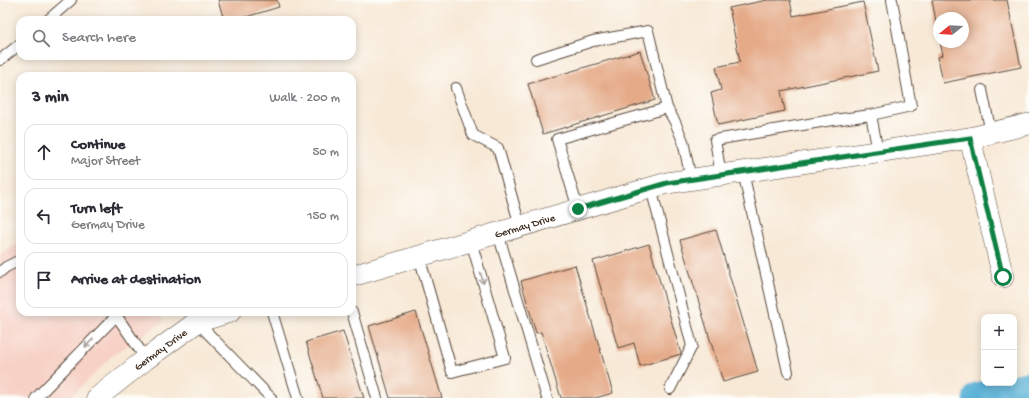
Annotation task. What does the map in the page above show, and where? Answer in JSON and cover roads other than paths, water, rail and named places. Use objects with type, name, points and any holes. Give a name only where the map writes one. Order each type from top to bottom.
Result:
[{"type":"street","name":"Germay Drive","points":[[356,275],[667,183],[970,138],[1029,124]]},
{"type":"street","points":[[970,138],[1003,277]]},
{"type":"street","name":"Germay Drive","points":[[97,398],[146,359],[197,322],[217,316]]},
{"type":"lane","points":[[53,16],[71,0]]},
{"type":"lane","points":[[721,175],[715,140],[871,115],[911,106],[892,0]]},
{"type":"lane","points":[[536,60],[593,41],[648,31],[667,108],[683,140],[691,179]]},
{"type":"lane","points":[[0,60],[16,47]]},
{"type":"lane","points":[[456,88],[473,135],[498,148],[520,226]]},
{"type":"lane","points":[[982,90],[991,133]]},
{"type":"lane","points":[[578,209],[557,139],[667,108]]},
{"type":"lane","points":[[871,115],[878,152]]},
{"type":"lane","points":[[743,172],[788,372]]},
{"type":"lane","points":[[651,188],[692,346],[670,389]]},
{"type":"lane","points":[[498,233],[547,398]]},
{"type":"lane","points":[[419,256],[452,372],[505,358],[471,241]]},
{"type":"lane","points":[[0,272],[16,262]]},
{"type":"lane","points":[[36,398],[114,316]]},
{"type":"lane","points":[[117,316],[146,359]]},
{"type":"lane","points":[[273,316],[298,398]]},
{"type":"lane","points":[[353,316],[377,398]]},
{"type":"lane","points":[[197,322],[271,398]]},
{"type":"waterway","points":[[979,398],[1029,387]]}]
